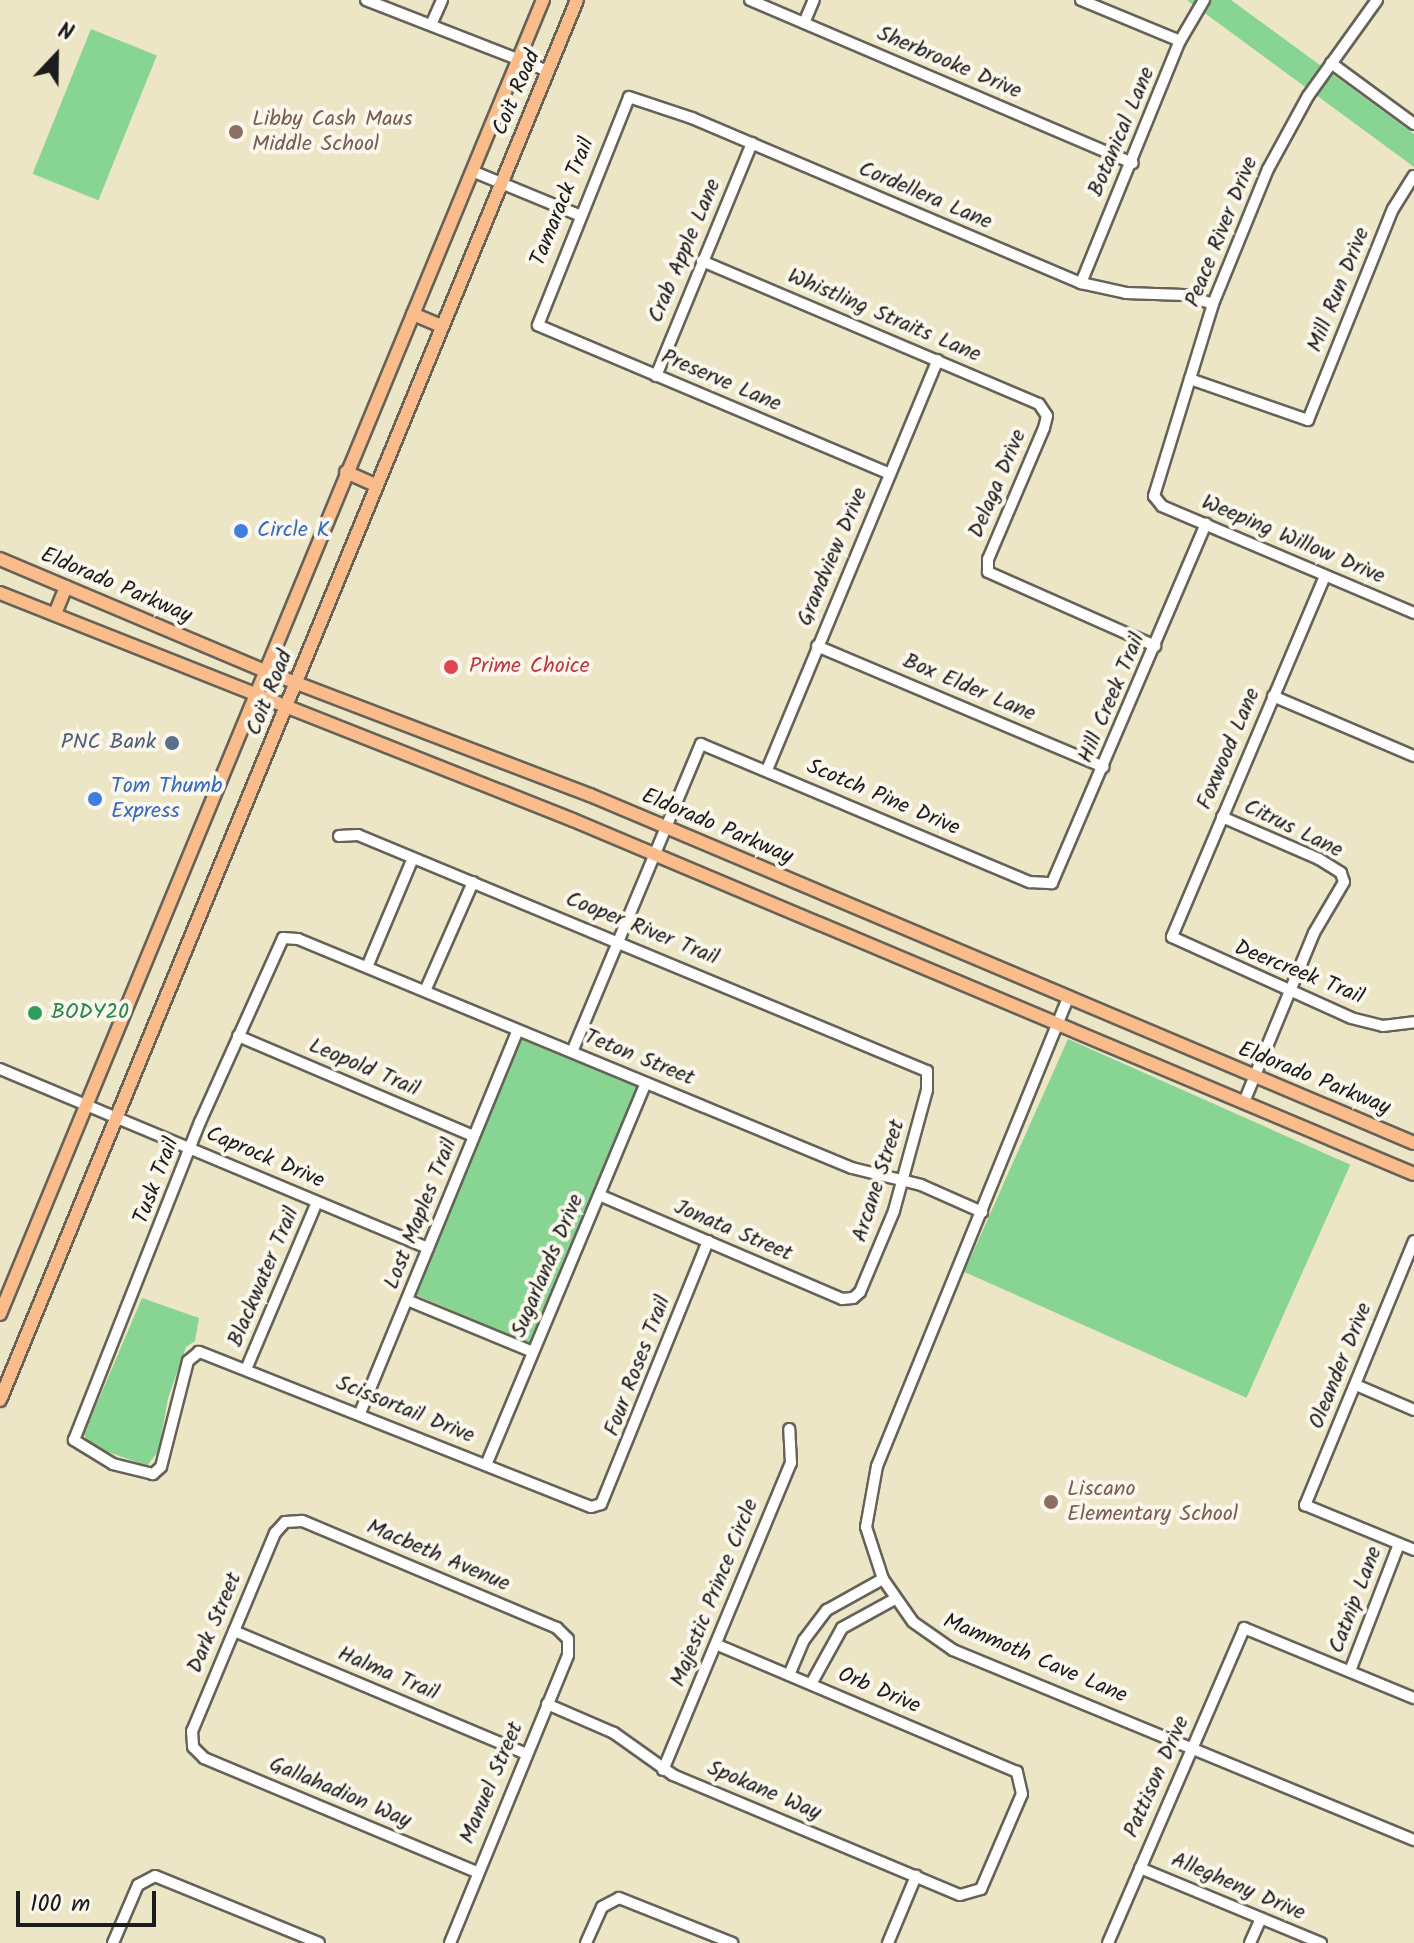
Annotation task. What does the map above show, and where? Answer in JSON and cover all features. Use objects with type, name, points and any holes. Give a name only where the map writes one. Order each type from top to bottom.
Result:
[{"type":"main road","name":"Coit Road","points":[[0,1314],[543,0]]},
{"type":"main road","name":"Coit Road","points":[[0,1400],[286,708],[439,325],[577,0]]},
{"type":"main road","points":[[413,314],[439,325]]},
{"type":"main road","points":[[346,472],[375,485]]},
{"type":"main road","name":"Eldorado Parkway","points":[[0,559],[265,671],[668,828],[1414,1143]]},
{"type":"main road","points":[[55,614],[66,587]]},
{"type":"main road","points":[[0,593],[656,854],[1414,1174]]},
{"type":"main road","points":[[489,789],[499,764]]},
{"type":"street","points":[[366,0],[548,71]]},
{"type":"street","points":[[431,25],[442,0]]},
{"type":"street","name":"Sherbrooke Drive","points":[[750,0],[1133,163]]},
{"type":"street","points":[[804,23],[814,0]]},
{"type":"street","points":[[1081,0],[1180,41]]},
{"type":"street","name":"Botanical Lane","points":[[1081,283],[1133,163],[1180,41],[1204,0]]},
{"type":"street","name":"Peace River Drive","points":[[1157,501],[1155,489],[1175,440],[1213,304],[1286,131],[1377,0]]},
{"type":"street","points":[[1331,63],[1414,124]]},
{"type":"street","name":"Cordellera Lane","points":[[629,97],[752,143],[1081,283],[1126,293],[1184,295],[1213,304]]},
{"type":"street","name":"Tamarack Trail","points":[[538,325],[579,215],[629,97]]},
{"type":"street","name":"Crab Apple Lane","points":[[656,376],[752,143]]},
{"type":"street","points":[[472,171],[579,215]]},
{"type":"street","name":"Mill Run Drive","points":[[1190,379],[1306,421],[1393,209],[1414,176]]},
{"type":"street","name":"Whistling Straits Lane","points":[[702,261],[1039,404],[1046,412]]},
{"type":"street","name":"Preserve Lane","points":[[538,325],[890,474]]},
{"type":"street","name":"Grandview Drive","points":[[767,770],[938,360]]},
{"type":"street","name":"Delaga Drive","points":[[1046,412],[988,559],[988,572],[1155,646]]},
{"type":"street","name":"Weeping Willow Drive","points":[[1157,501],[1414,613]]},
{"type":"street","name":"Hill Creek Trail","points":[[1050,884],[1104,767],[1206,524]]},
{"type":"street","name":"Foxwood Lane","points":[[1173,939],[1325,576]]},
{"type":"street","name":"Box Elder Lane","points":[[817,646],[1104,767]]},
{"type":"street","points":[[1273,696],[1414,756]]},
{"type":"street","name":"Scotch Pine Drive","points":[[668,828],[701,744],[1030,882],[1050,884]]},
{"type":"street","name":"Citrus Lane","points":[[1222,817],[1319,859],[1344,879],[1290,992]]},
{"type":"street","points":[[572,1052],[668,828]]},
{"type":"street","name":"Cooper River Trail","points":[[339,836],[358,835],[927,1071]]},
{"type":"street","points":[[367,967],[413,858]]},
{"type":"street","points":[[425,991],[473,882]]},
{"type":"street","name":"Teton Street","points":[[283,938],[298,939],[852,1168],[902,1181],[982,1212]]},
{"type":"street","name":"Tusk Trail","points":[[153,1474],[113,1464],[74,1440],[238,1036],[283,938]]},
{"type":"street","name":"Deercreek Trail","points":[[1173,939],[1290,992],[1372,1023],[1414,1022]]},
{"type":"street","points":[[1244,1102],[1290,992]]},
{"type":"street","name":"Mammoth Cave Lane","points":[[1068,998],[869,1494],[866,1527],[883,1579],[893,1600],[913,1622],[953,1650],[1414,1840]]},
{"type":"street","name":"Lost Maples Trail","points":[[360,1413],[518,1030]]},
{"type":"street","name":"Leopold Trail","points":[[238,1036],[474,1136]]},
{"type":"street","name":"Caprock Drive","points":[[0,1069],[428,1248]]},
{"type":"street","name":"Arcane Street","points":[[853,1298],[881,1245],[902,1181],[927,1090],[927,1071]]},
{"type":"street","name":"Sugarlands Drive","points":[[486,1465],[646,1083]]},
{"type":"street","name":"Jonata Street","points":[[599,1195],[842,1299],[853,1298]]},
{"type":"street","name":"Blackwater Trail","points":[[247,1367],[317,1202]]},
{"type":"street","name":"Four Roses Trail","points":[[601,1504],[708,1241]]},
{"type":"street","name":"Oleander Drive","points":[[1399,1544],[1305,1505],[1414,1241]]},
{"type":"street","points":[[407,1300],[533,1352]]},
{"type":"street","name":"Scissortail Drive","points":[[153,1474],[161,1467],[193,1353],[247,1367],[591,1507],[601,1504]]},
{"type":"street","points":[[1356,1385],[1414,1410]]},
{"type":"street","name":"Majestic Prince Circle","points":[[663,1770],[791,1463],[789,1429]]},
{"type":"street","name":"Dark Street","points":[[192,1746],[192,1731],[275,1533],[288,1521]]},
{"type":"street","name":"Macbeth Avenue","points":[[288,1521],[302,1521],[557,1628],[568,1639]]},
{"type":"street","points":[[1399,1544],[1414,1550]]},
{"type":"street","name":"Catnip Lane","points":[[1350,1671],[1399,1544]]},
{"type":"street","points":[[789,1675],[809,1632],[827,1610],[883,1579]]},
{"type":"street","points":[[811,1684],[842,1628],[893,1600]]},
{"type":"street","name":"Pattison Drive","points":[[1108,1943],[1244,1628],[1350,1671]]},
{"type":"street","name":"Halma Trail","points":[[234,1631],[526,1754]]},
{"type":"street","name":"Manuel Street","points":[[450,1943],[568,1655],[568,1639]]},
{"type":"street","name":"Orb Drive","points":[[716,1644],[1010,1767],[1022,1779],[1022,1794],[986,1882],[975,1893]]},
{"type":"street","points":[[1350,1671],[1414,1698]]},
{"type":"street","name":"Spokane Way","points":[[547,1704],[614,1733],[663,1770],[960,1895],[975,1893]]},
{"type":"street","name":"Gallahadion Way","points":[[192,1746],[204,1758],[477,1872]]},
{"type":"street","name":"Allegheny Drive","points":[[1140,1868],[1321,1943]]},
{"type":"street","points":[[888,1943],[916,1876]]},
{"type":"street","points":[[113,1943],[136,1888],[147,1877],[162,1877],[319,1943]]},
{"type":"street","points":[[586,1943],[602,1907],[611,1900],[627,1899],[732,1943]]},
{"type":"street","points":[[1250,1943],[1261,1918]]},
{"type":"green space","points":[[1187,0],[1231,0],[1414,134],[1414,167]]},
{"type":"green space","points":[[91,29],[157,56],[98,200],[33,174]]},
{"type":"green space","points":[[522,1037],[638,1086],[529,1343],[413,1294]]},
{"type":"green space","points":[[1068,1039],[1350,1165],[1247,1398],[964,1272]]},
{"type":"green space","points":[[142,1298],[199,1318],[195,1341],[186,1347],[168,1398],[159,1450],[147,1466],[89,1445],[84,1434]]},
{"type":"place","name":"Libby Cash Maus Middle School","points":[[236,132]]},
{"type":"place","name":"Circle K","points":[[241,531]]},
{"type":"place","name":"Prime Choice","points":[[451,667]]},
{"type":"place","name":"PNC Bank","points":[[172,743]]},
{"type":"place","name":"Tom Thumb Express","points":[[95,799]]},
{"type":"place","name":"BODY20","points":[[35,1013]]},
{"type":"place","name":"Liscano Elementary School","points":[[1051,1502]]}]
